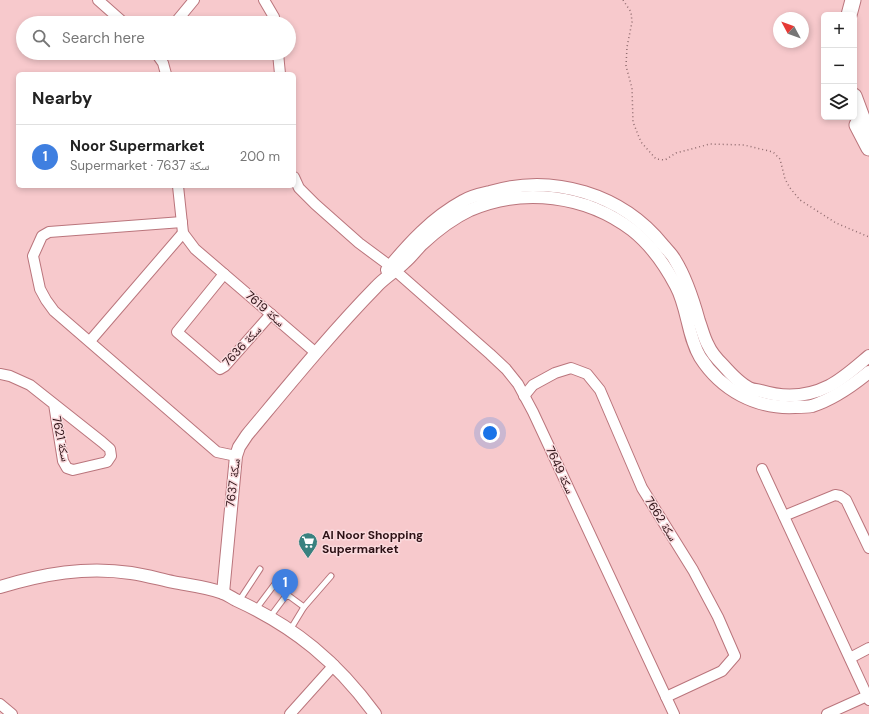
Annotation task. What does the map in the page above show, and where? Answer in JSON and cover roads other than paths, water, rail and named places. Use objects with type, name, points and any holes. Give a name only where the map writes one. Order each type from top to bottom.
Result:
[{"type":"main road","points":[[840,12],[844,0]]},
{"type":"main road","points":[[851,12],[853,0]]},
{"type":"main road","points":[[857,104],[869,133]]},
{"type":"main road","points":[[854,120],[864,142],[869,148]]},
{"type":"street","points":[[98,0],[116,16]]},
{"type":"street","points":[[181,16],[194,0]]},
{"type":"street","points":[[264,0],[273,16]]},
{"type":"street","points":[[161,60],[165,72]]},
{"type":"street","points":[[279,60],[280,72]]},
{"type":"street","name":"سكة 7649","points":[[296,181],[299,188],[314,204],[359,243],[393,269],[501,364],[518,384],[533,412],[674,714]]},
{"type":"street","points":[[393,269],[426,226],[448,209],[465,200],[500,189],[521,185],[555,185],[586,192],[616,204],[636,217],[654,234],[676,260],[693,301],[708,346],[733,377],[750,388],[770,394],[790,396],[810,394],[830,386],[869,356]]},
{"type":"street","points":[[90,341],[183,233],[178,188]]},
{"type":"street","points":[[316,353],[378,285],[383,275],[393,269],[422,244],[469,210],[519,197],[564,199],[612,216],[634,231],[664,264],[678,289],[684,306],[690,333],[701,357],[715,378],[748,399],[769,406],[787,408],[810,406],[834,398],[869,372]]},
{"type":"street","points":[[182,222],[49,232],[42,236],[33,256],[40,288],[54,311],[217,452],[236,456]]},
{"type":"street","name":"سكة 7619","points":[[183,233],[195,248],[316,353]]},
{"type":"street","name":"سكة 7636","points":[[224,274],[177,332],[220,370],[271,314]]},
{"type":"street","name":"سكة 7637","points":[[222,593],[236,456],[239,447],[247,435],[316,353]]},
{"type":"street","name":"سكة 7662","points":[[524,396],[532,385],[555,373],[571,368],[587,374],[600,390],[642,488],[693,570],[718,617],[734,656],[722,671],[666,697]]},
{"type":"street","name":"سكة 7621","points":[[0,374],[10,376],[30,385],[54,404],[110,450],[111,456],[106,462],[74,470],[68,468],[63,461],[54,404]]},
{"type":"street","points":[[762,469],[868,698],[827,714]]},
{"type":"street","points":[[784,516],[835,495],[840,496],[846,500],[868,544]]},
{"type":"street","points":[[0,587],[23,580],[65,572],[93,570],[132,573],[222,593],[256,609],[290,630],[334,665],[359,692],[375,714]]},
{"type":"street","points":[[850,658],[869,648]]},
{"type":"street","points":[[290,714],[334,665]]},
{"type":"street","points":[[0,704],[12,714]]},
{"type":"lane","points":[[239,601],[260,569]]},
{"type":"lane","points":[[290,630],[304,607],[331,576]]},
{"type":"lane","points":[[256,609],[280,577]]},
{"type":"lane","points":[[270,617],[285,597],[289,596],[304,607]]},
{"type":"place","name":"Al Noor Shopping Supermarket","points":[[308,559]]},
{"type":"place","name":"Noor Supermarket","points":[[285,602]]}]
